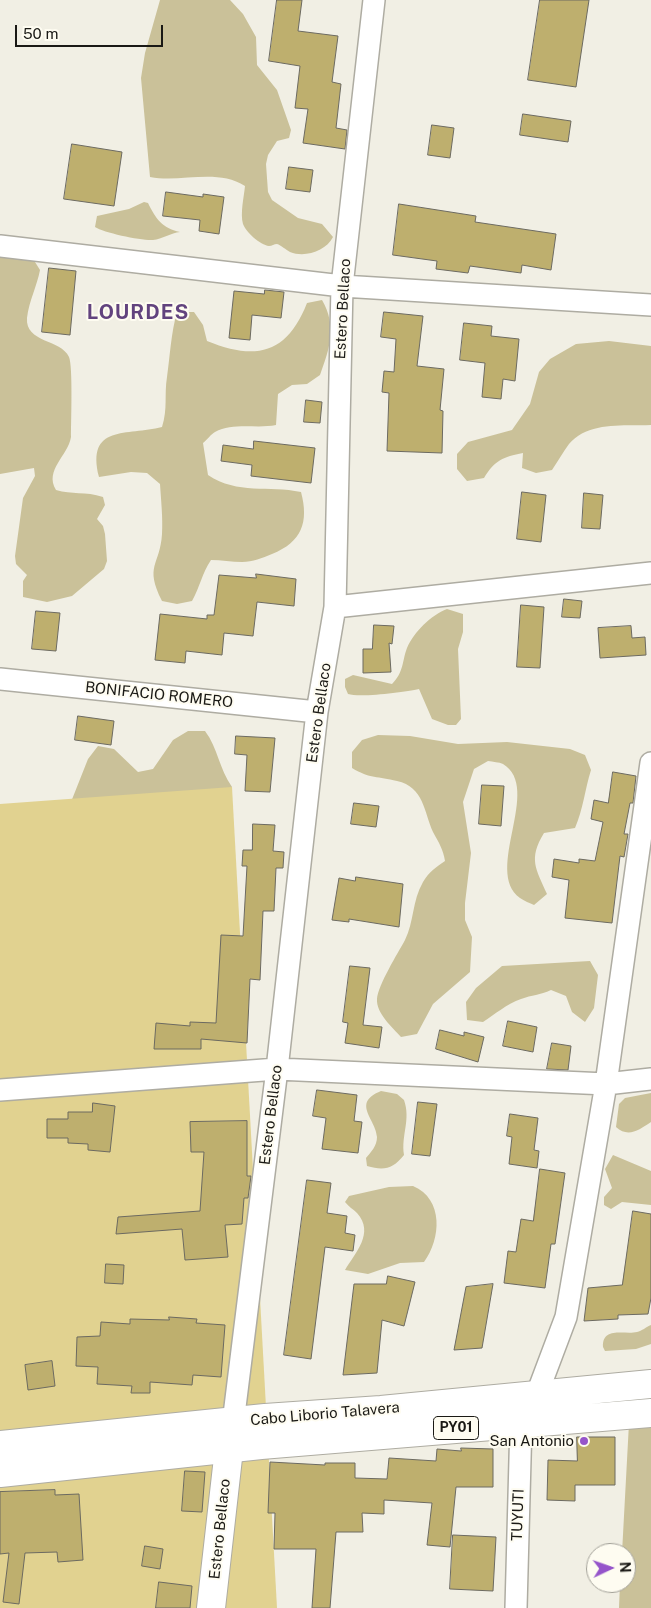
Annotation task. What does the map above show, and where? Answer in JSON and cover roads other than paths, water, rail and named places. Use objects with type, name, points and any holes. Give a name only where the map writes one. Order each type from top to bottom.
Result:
[{"type":"main road","name":"Cabo Liborio Talavera","points":[[0,1473],[231,1436],[265,1418],[380,1410],[651,1384]]},
{"type":"main road","name":"Cabo Liborio Talavera","points":[[0,1445],[521,1422],[651,1413]]},
{"type":"main road","name":"Estero Bellaco","points":[[211,1608],[231,1436]]},
{"type":"street","name":"Estero Bellaco","points":[[231,1436],[277,1069],[317,712],[336,607],[342,286],[374,0]]},
{"type":"street","points":[[0,246],[342,286],[651,305]]},
{"type":"street","points":[[336,607],[651,573]]},
{"type":"street","name":"BONIFACIO ROMERO","points":[[0,679],[317,712]]},
{"type":"street","points":[[537,1394],[566,1317],[606,1084],[651,763]]},
{"type":"street","points":[[0,1090],[277,1069],[606,1084],[651,1079]]},
{"type":"street","name":"TUYUTI","points":[[516,1608],[521,1422]]},
{"type":"place","name":"San Antonio","points":[[584,1441]]},
{"type":"district","name":"LOURDES","points":[[138,313]]}]
